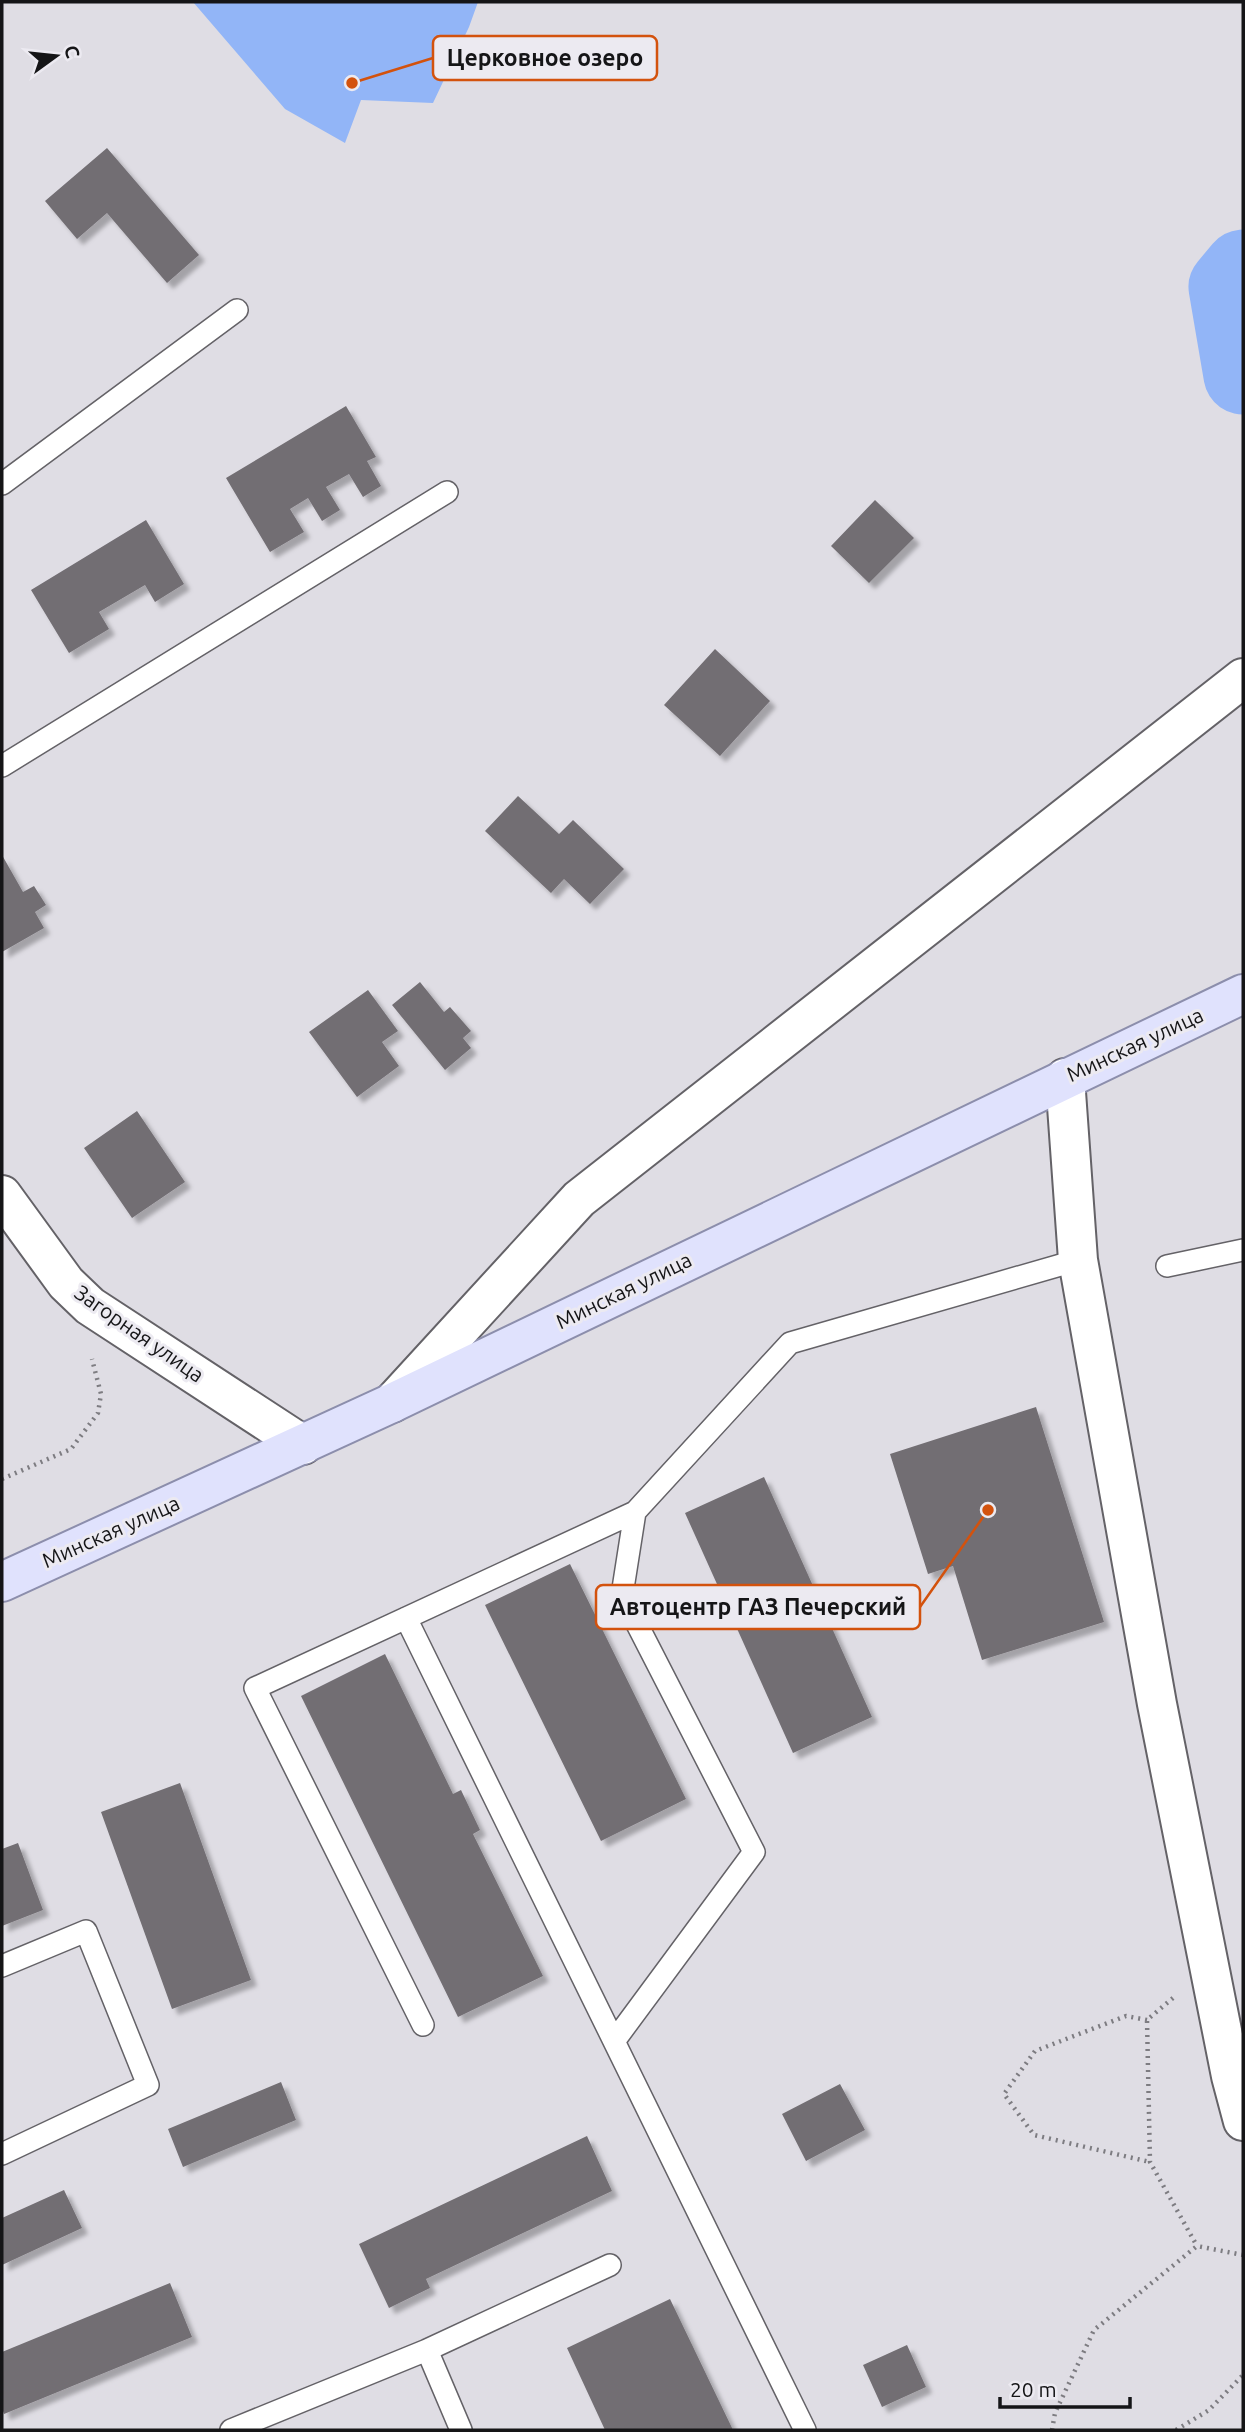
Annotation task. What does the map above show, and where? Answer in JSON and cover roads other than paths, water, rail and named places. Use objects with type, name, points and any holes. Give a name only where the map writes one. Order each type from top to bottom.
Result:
[{"type":"main road","name":"Минская улица","points":[[2,1582],[392,1403],[1065,1078],[1243,995]]},
{"type":"street","points":[[392,1403],[579,1199],[1243,678]]},
{"type":"street","points":[[1065,1078],[1078,1259],[1157,1704],[1231,2076],[1243,2121]]},
{"type":"street","name":"Загорная улица","points":[[2,1195],[66,1283],[90,1306],[303,1445]]},
{"type":"lane","points":[[2,484],[237,310]]},
{"type":"lane","points":[[2,766],[447,492]]},
{"type":"lane","points":[[1167,1266],[1243,1250]]},
{"type":"lane","points":[[423,2025],[255,1689],[635,1512],[790,1343],[1078,1259]]},
{"type":"lane","points":[[615,2040],[754,1852],[622,1595],[635,1512]]},
{"type":"lane","points":[[406,1618],[805,2430]]},
{"type":"lane","points":[[2,1966],[86,1931],[148,2085],[2,2154]]},
{"type":"lane","points":[[231,2430],[427,2350],[610,2265]]},
{"type":"lane","points":[[427,2350],[461,2430]]},
{"type":"water","points":[[193,2],[478,2],[433,103],[361,100],[345,143],[285,109]]},
{"type":"waterway","points":[[1243,269],[1228,287],[1243,375]]},
{"type":"place","name":"Церковное озеро","points":[[352,83]]},
{"type":"place","name":"Автоцентр ГАЗ Печерский","points":[[988,1510]]}]
